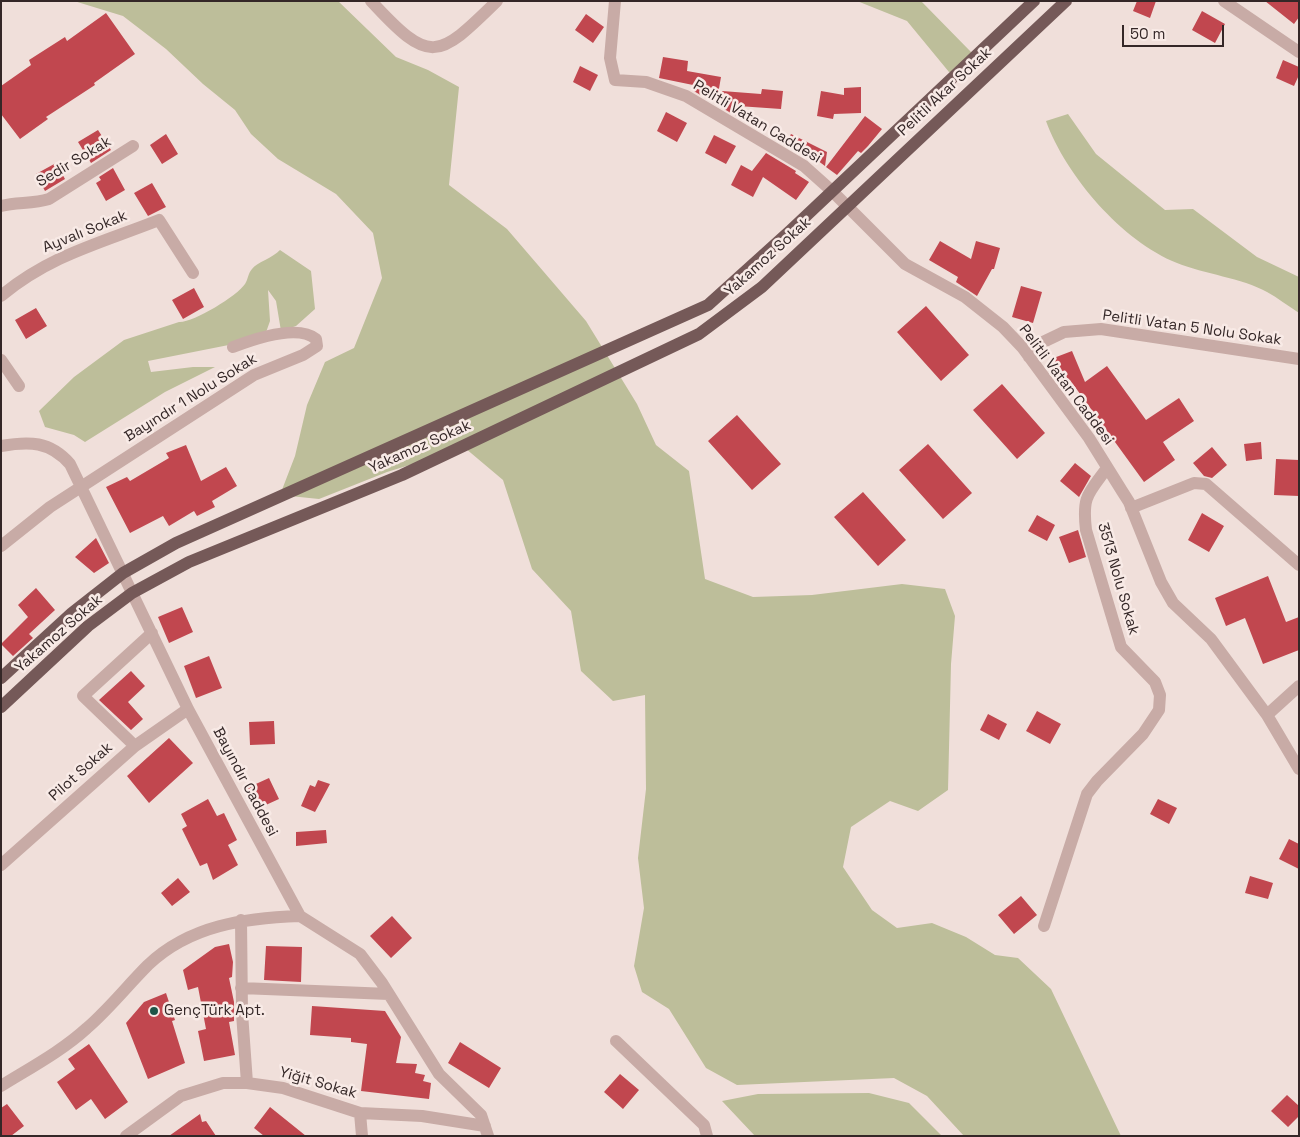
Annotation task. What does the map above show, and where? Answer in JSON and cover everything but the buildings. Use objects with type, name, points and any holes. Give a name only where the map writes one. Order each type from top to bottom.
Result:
[{"type":"main road","name":"Pelitli Akar Sokak","points":[[832,191],[1034,1]]},
{"type":"main road","name":"Pelitli Akar Sokak","points":[[847,207],[1066,1]]},
{"type":"main road","name":"Yakamoz Sokak","points":[[1,678],[72,613],[123,574],[176,543],[708,305],[832,191]]},
{"type":"main road","name":"Yakamoz Sokak","points":[[1,707],[88,626],[132,593],[189,562],[402,475],[699,334],[762,287],[847,207]]},
{"type":"street","points":[[370,1],[414,42],[433,49],[447,45],[464,33],[497,1]]},
{"type":"street","name":"Pelitli Vatan Caddesi","points":[[615,1],[610,58],[616,80],[646,82],[686,96],[804,166],[832,191],[905,264],[964,297],[1003,327],[1029,357],[1089,438],[1131,508],[1160,582],[1173,603],[1211,639],[1267,715],[1299,769]]},
{"type":"street","points":[[1224,1],[1299,52]]},
{"type":"street","name":"Sedir Sokak","points":[[1,206],[12,203],[39,202],[48,199],[133,146]]},
{"type":"street","name":"Ayvalı Sokak","points":[[1,296],[46,264],[159,220],[193,273]]},
{"type":"street","name":"Pelitli Vatan 5 Nolu Sokak","points":[[1029,357],[1041,343],[1064,332],[1101,329],[1299,359]]},
{"type":"street","name":"Bayındır 1 Nolu Sokak","points":[[82,486],[254,375],[314,350],[317,346],[316,339],[305,332],[276,334],[233,347]]},
{"type":"street","points":[[1,360],[19,386]]},
{"type":"street","name":"Bayındır Caddesi","points":[[1,446],[27,442],[47,445],[62,455],[82,486],[188,709],[300,916],[360,954],[389,994],[439,1074],[469,1101],[481,1115],[486,1131]]},
{"type":"street","name":"3513 Nolu Sokak","points":[[1044,926],[1087,794],[1097,781],[1144,734],[1159,710],[1160,696],[1155,682],[1121,646],[1086,530],[1084,510],[1087,495],[1107,468]]},
{"type":"street","points":[[1131,508],[1194,483],[1206,484],[1299,566]]},
{"type":"street","points":[[1,546],[50,506],[82,486]]},
{"type":"street","points":[[135,746],[83,696],[152,633]]},
{"type":"street","points":[[1267,715],[1299,686]]},
{"type":"street","name":"Pilot Sokak","points":[[1,865],[135,746],[188,709]]},
{"type":"street","points":[[1,1086],[85,1030],[166,950],[209,928],[241,920],[300,916]]},
{"type":"street","points":[[241,920],[241,988],[246,1082]]},
{"type":"street","points":[[241,988],[389,994]]},
{"type":"street","points":[[616,1041],[704,1125],[707,1136]]},
{"type":"street","name":"Yiğit Sokak","points":[[126,1136],[181,1096],[223,1083],[246,1082],[283,1088],[360,1113],[422,1116],[486,1131]]},
{"type":"street","points":[[360,1113],[362,1136]]},
{"type":"green space","points":[[74,1],[338,1],[396,57],[428,70],[459,87],[449,185],[507,229],[586,321],[637,404],[656,445],[689,471],[705,579],[753,597],[812,595],[902,584],[945,589],[955,616],[951,664],[948,790],[918,811],[890,801],[851,827],[843,867],[872,910],[897,928],[932,923],[966,937],[995,955],[1018,958],[1051,989],[1121,1136],[964,1136],[927,1096],[894,1078],[737,1085],[706,1068],[669,1009],[642,992],[634,966],[644,908],[638,858],[646,789],[645,695],[613,701],[581,671],[571,611],[532,569],[503,480],[465,448],[387,472],[319,499],[280,495],[295,456],[307,405],[325,362],[354,348],[382,278],[373,233],[336,194],[278,159],[251,134],[235,110],[203,84],[166,49],[123,16]]},
{"type":"green space","points":[[857,1],[921,1],[971,52],[969,72],[949,72],[907,21]]},
{"type":"green space","points":[[1068,114],[1096,154],[1165,210],[1193,209],[1257,257],[1299,277],[1299,313],[1257,287],[1188,267],[1156,253],[1117,223],[1082,184],[1055,142],[1046,121]]},
{"type":"green space","points":[[280,250],[311,271],[315,309],[296,326],[281,331],[276,301],[268,290],[270,321],[264,338],[148,361],[151,372],[193,367],[215,367],[165,392],[85,442],[74,435],[45,427],[39,411],[74,377],[124,340],[186,321],[214,308],[245,284],[254,267]]},
{"type":"green space","points":[[869,1093],[909,1103],[942,1136],[755,1136],[722,1101],[758,1094]]},
{"type":"place","name":"GençTürk Apt.","points":[[154,1011]]}]
